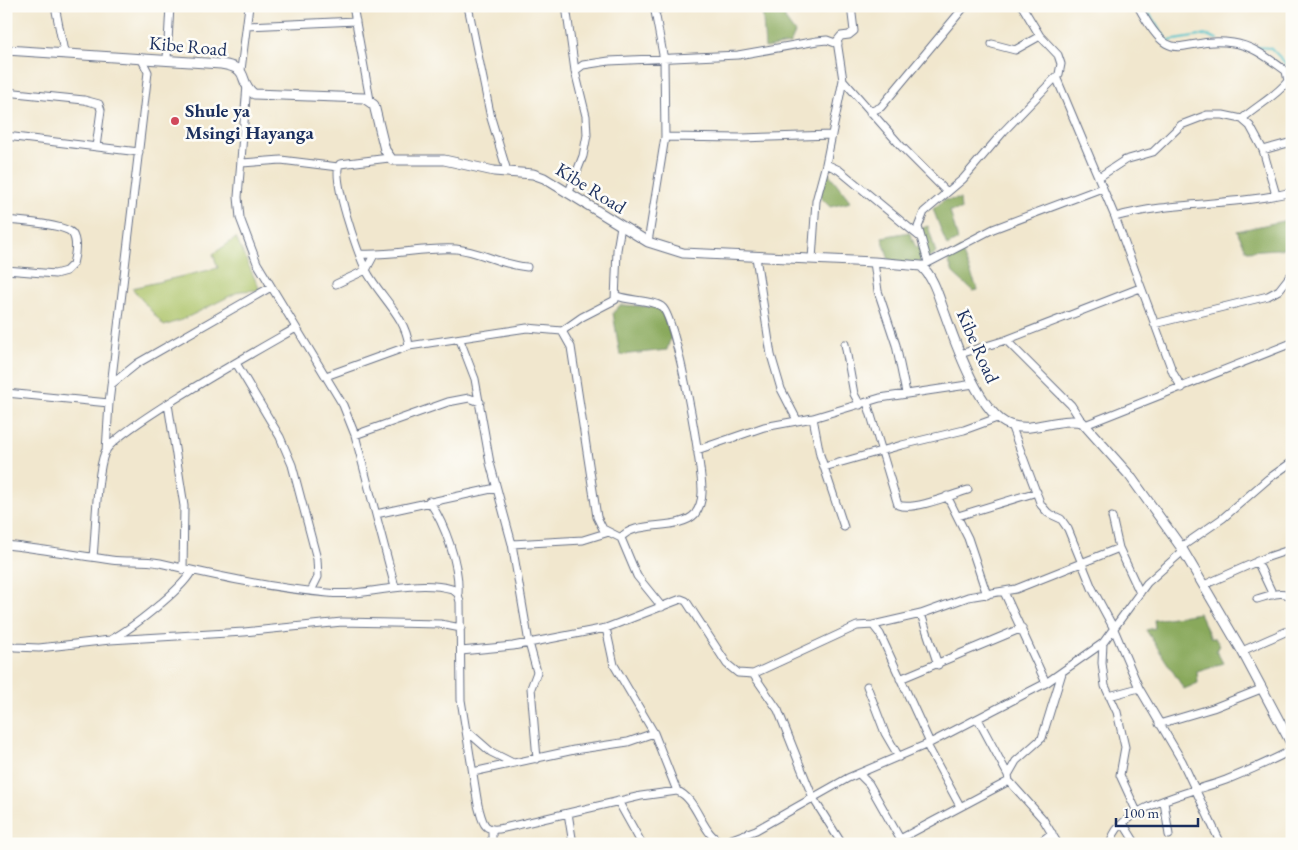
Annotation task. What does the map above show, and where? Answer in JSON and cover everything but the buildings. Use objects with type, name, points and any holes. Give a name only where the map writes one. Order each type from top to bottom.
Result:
[{"type":"street","points":[[55,6],[64,52]]},
{"type":"street","points":[[167,59],[170,6]]},
{"type":"street","points":[[241,70],[249,6]]},
{"type":"street","points":[[242,163],[281,160],[338,166],[345,162],[389,158],[385,150],[376,111],[370,100],[353,6]]},
{"type":"street","points":[[468,6],[491,118],[507,171]]},
{"type":"street","points":[[566,6],[575,71],[586,116],[587,135],[583,156],[569,192]]},
{"type":"street","points":[[648,242],[665,137],[664,60],[654,9],[665,6]]},
{"type":"street","points":[[812,259],[816,201],[830,148],[844,80],[838,44],[839,37],[849,35],[854,31],[851,6]]},
{"type":"street","points":[[870,112],[879,109],[965,6]]},
{"type":"street","points":[[1022,6],[1040,36],[1060,60],[1059,74],[1057,79],[1004,131],[963,179],[924,212],[918,227],[925,264],[993,229],[1102,188]]},
{"type":"street","points":[[1138,6],[1152,31],[1168,46],[1178,47],[1218,42],[1244,45],[1255,49],[1286,71],[1288,81],[1280,91],[1258,105],[1242,119]]},
{"type":"street","points":[[247,26],[356,21]]},
{"type":"street","points":[[992,44],[1015,50],[1040,36]]},
{"type":"street","points":[[575,71],[583,65],[609,60],[664,60],[748,54],[828,40],[838,44]]},
{"type":"street","name":"Kibe Road","points":[[6,50],[64,52],[221,64],[237,67],[241,70],[247,84]]},
{"type":"street","points":[[93,557],[102,463],[106,451],[109,403],[113,383],[148,70],[141,58]]},
{"type":"street","points":[[574,59],[583,65]]},
{"type":"street","points":[[1057,79],[1115,217],[1154,324],[1182,388]]},
{"type":"street","points":[[844,80],[870,112],[947,192]]},
{"type":"street","points":[[247,84],[250,91],[259,95],[348,96],[370,100]]},
{"type":"street","points":[[247,84],[238,197],[240,218],[257,263],[343,405],[355,435],[395,588]]},
{"type":"street","points":[[841,92],[853,91]]},
{"type":"street","points":[[6,92],[84,100],[99,104],[101,110],[96,147]]},
{"type":"street","points":[[1099,178],[1125,160],[1153,152],[1175,130],[1198,118],[1214,115],[1242,119],[1250,126],[1263,150],[1276,196]]},
{"type":"street","points":[[665,137],[821,137],[832,135]]},
{"type":"street","points":[[6,136],[139,152]]},
{"type":"street","points":[[821,137],[830,148]]},
{"type":"street","points":[[1263,150],[1292,142]]},
{"type":"street","name":"Kibe Road","points":[[389,158],[395,161],[444,160],[494,171],[507,171],[544,178],[648,242],[683,253],[925,264],[960,354],[974,384],[997,418],[1011,425],[1034,426],[1062,420],[1084,424]]},
{"type":"street","points":[[826,164],[840,170],[920,237]]},
{"type":"street","points":[[338,166],[339,188],[366,270],[408,334],[418,344]]},
{"type":"street","points":[[1115,217],[1143,211],[1239,202],[1292,192]]},
{"type":"street","points":[[6,220],[67,229],[74,237],[75,249],[73,264],[61,273],[6,270]]},
{"type":"street","points":[[326,376],[418,344],[460,340],[527,328],[562,332],[582,317],[612,302],[617,296],[617,250],[621,226]]},
{"type":"street","points":[[360,254],[374,255],[453,249],[470,252],[502,263],[527,267]]},
{"type":"street","points":[[336,284],[366,270],[374,255]]},
{"type":"street","points":[[756,257],[771,355],[781,389],[797,420]]},
{"type":"street","points":[[874,262],[879,296],[896,345],[906,393]]},
{"type":"street","points":[[1154,324],[1268,296],[1279,290],[1290,276]]},
{"type":"street","points":[[113,383],[138,363],[271,288]]},
{"type":"street","points":[[960,354],[1006,340],[1140,288]]},
{"type":"street","points":[[617,296],[636,302],[655,303],[666,312],[675,339],[697,450],[702,496],[694,516],[684,520],[632,531],[623,534],[621,538]]},
{"type":"street","points":[[106,451],[114,440],[168,404],[296,328]]},
{"type":"street","points":[[562,332],[571,346],[597,517],[600,525],[621,538],[637,576],[662,606]]},
{"type":"street","points":[[408,334],[410,346]]},
{"type":"street","points":[[460,340],[475,379],[496,488],[512,544],[529,643],[537,672],[531,688],[537,759]]},
{"type":"street","points":[[1006,340],[1071,405],[1084,424],[1130,476],[1182,549],[1242,651],[1292,745]]},
{"type":"street","points":[[1084,424],[1182,388],[1292,343]]},
{"type":"street","points":[[845,344],[856,406]]},
{"type":"street","points":[[236,363],[280,437],[292,465],[318,559],[318,577],[311,591]]},
{"type":"street","points":[[697,450],[748,432],[813,418],[867,402],[906,393],[974,384]]},
{"type":"street","points":[[6,393],[109,403]]},
{"type":"street","points":[[355,435],[448,402],[469,398],[480,402]]},
{"type":"street","points":[[867,402],[898,504],[909,506],[968,490]]},
{"type":"street","points":[[110,640],[131,627],[177,589],[187,571],[184,506],[168,404]]},
{"type":"street","points":[[813,418],[824,467],[844,527]]},
{"type":"street","points":[[824,467],[964,430],[997,418]]},
{"type":"street","points":[[1011,425],[1044,509],[1064,521],[1096,596],[1113,627],[1139,688],[1182,761],[1221,844]]},
{"type":"street","points":[[606,628],[614,665],[654,733],[677,791],[692,802],[712,836],[724,842],[756,830],[859,774],[929,744],[1062,673],[1104,643],[1113,627],[1140,593],[1156,574],[1182,549],[1223,518],[1275,473],[1292,462]]},
{"type":"street","points":[[376,514],[496,488]]},
{"type":"street","points":[[958,516],[1037,492]]},
{"type":"street","points":[[948,496],[977,560],[987,595]]},
{"type":"street","points":[[429,502],[438,516],[457,568],[461,628],[461,690],[466,731],[482,820],[488,829],[492,831],[618,801],[677,791]]},
{"type":"street","points":[[1112,517],[1119,548],[1140,593]]},
{"type":"street","points":[[512,544],[583,540],[609,532]]},
{"type":"street","points":[[6,545],[93,557],[149,562],[187,571],[311,591],[345,594],[395,588],[444,586],[452,588],[458,594]]},
{"type":"street","points":[[461,651],[483,650],[529,643],[606,628],[681,599],[686,601],[727,664],[738,673],[753,674],[857,626],[873,625],[921,614],[959,600],[1016,590],[1119,548]]},
{"type":"street","points":[[1204,585],[1257,561],[1292,550]]},
{"type":"street","points":[[1257,561],[1273,595]]},
{"type":"street","points":[[1004,592],[1046,683]]},
{"type":"street","points":[[1257,599],[1286,594],[1292,598]]},
{"type":"street","points":[[921,614],[938,665]]},
{"type":"street","points":[[6,644],[15,647],[40,648],[110,640],[244,632],[350,621],[440,624],[461,628]]},
{"type":"street","points":[[873,625],[880,634],[929,744],[960,806]]},
{"type":"street","points":[[900,679],[938,665],[1022,628]]},
{"type":"street","points":[[1242,651],[1292,629]]},
{"type":"street","points":[[1104,643],[1103,671],[1109,696],[1117,712],[1125,746],[1120,775],[1137,812]]},
{"type":"street","points":[[859,774],[869,784],[901,841],[1008,778],[1016,761],[1038,744],[1042,738],[1062,673]]},
{"type":"street","points":[[753,674],[778,710],[813,798],[842,844]]},
{"type":"street","points":[[867,686],[885,733],[899,756]]},
{"type":"street","points":[[1109,696],[1139,688]]},
{"type":"street","points":[[1159,724],[1213,708],[1261,689]]},
{"type":"street","points":[[978,719],[1008,778],[1043,819],[1058,844]]},
{"type":"street","points":[[466,731],[491,752],[513,764]]},
{"type":"street","points":[[473,772],[574,750],[628,742],[654,733]]},
{"type":"street","points":[[1111,844],[1116,829],[1137,812],[1227,780],[1292,750]]},
{"type":"street","points":[[869,784],[871,769]]},
{"type":"street","points":[[618,801],[642,844]]},
{"type":"street","points":[[1164,802],[1169,835]]},
{"type":"street","points":[[568,813],[573,844]]},
{"type":"street","points":[[1122,823],[1136,844]]},
{"type":"street","points":[[492,831],[492,844]]},
{"type":"street","points":[[1038,844],[1052,833]]},
{"type":"green space","points":[[762,6],[786,6],[785,19],[795,33],[790,44],[765,48]]},
{"type":"green space","points":[[827,171],[851,202],[830,207],[819,196]]},
{"type":"green space","points":[[960,199],[961,210],[950,211],[958,240],[947,246],[933,209],[944,200]]},
{"type":"green space","points":[[1292,219],[1292,248],[1247,251],[1237,231]]},
{"type":"green space","points":[[928,226],[936,253],[919,263],[890,264],[882,237],[909,232],[916,247],[924,245],[920,229]]},
{"type":"green space","points":[[236,238],[260,290],[240,291],[184,319],[164,326],[132,288],[218,268],[213,254]]},
{"type":"green space","points":[[960,248],[978,290],[973,291],[953,273],[948,260]]},
{"type":"green space","points":[[620,305],[661,307],[671,336],[667,350],[620,355],[613,313]]},
{"type":"green space","points":[[1199,613],[1211,638],[1215,638],[1220,646],[1216,650],[1223,663],[1197,671],[1198,683],[1184,689],[1146,630],[1155,628],[1154,620]]},
{"type":"waterway","points":[[1144,6],[1168,41],[1206,35],[1217,39]]},
{"type":"waterway","points":[[1256,47],[1271,48],[1292,70]]},
{"type":"place","name":"Shule ya Msingi Hayanga","points":[[175,121]]}]
